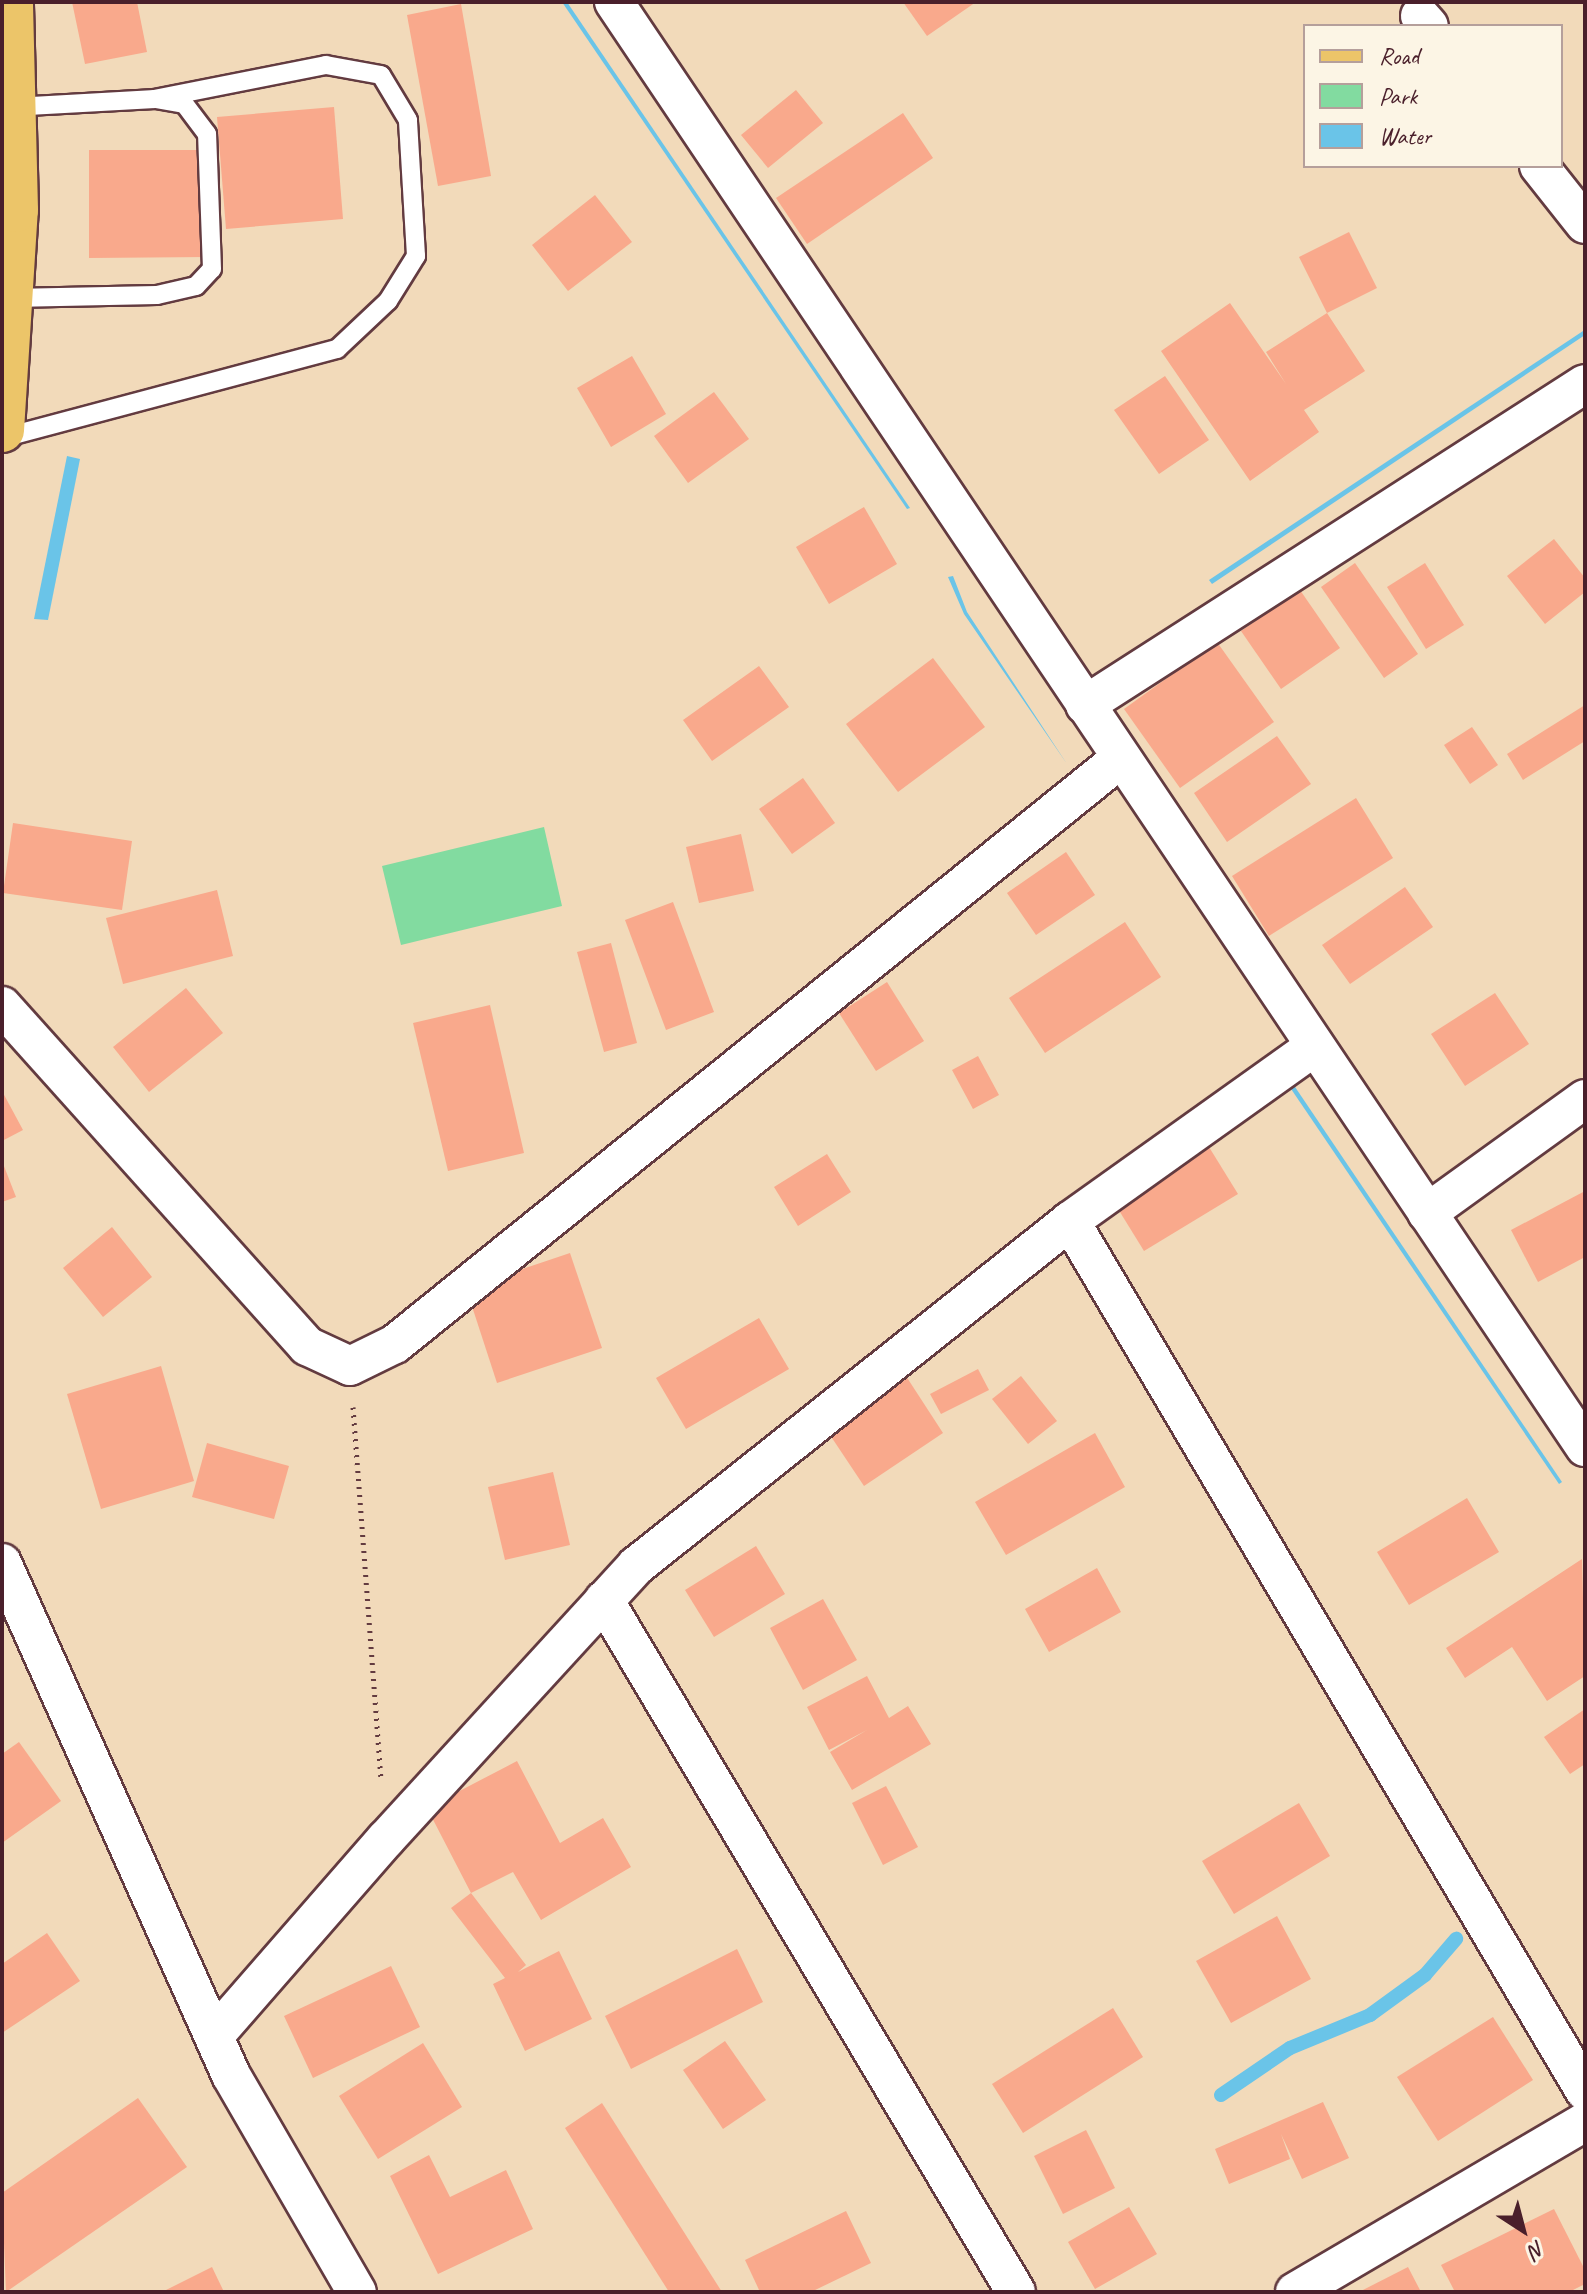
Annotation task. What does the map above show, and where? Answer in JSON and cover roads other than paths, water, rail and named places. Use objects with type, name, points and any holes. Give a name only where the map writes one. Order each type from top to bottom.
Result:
[{"type":"main road","points":[[2,430],[11,298],[14,107],[11,2]]},
{"type":"street","points":[[614,2],[1585,1447]]},
{"type":"street","points":[[1541,168],[1585,224]]},
{"type":"street","points":[[1085,705],[1585,384]]},
{"type":"street","points":[[2,1006],[307,1346],[350,1366],[395,1344],[1120,759]]},
{"type":"street","points":[[214,2036],[386,1839],[636,1566],[1070,1221],[1314,1047]]},
{"type":"street","points":[[1427,1213],[1585,1099]]},
{"type":"street","points":[[1070,1221],[1585,2091]]},
{"type":"street","points":[[2,1563],[214,2036],[357,2292]]},
{"type":"street","points":[[604,1600],[1016,2292]]},
{"type":"street","points":[[1295,2292],[1585,2122]]},
{"type":"lane","points":[[2,438],[337,349],[388,301],[416,256],[408,120],[381,75],[326,65],[155,99],[14,107]]},
{"type":"lane","points":[[11,298],[157,295],[206,279],[212,269],[207,134],[184,104],[155,99]]},
{"type":"water","points":[[562,2],[567,2],[910,508],[907,509]]},
{"type":"water","points":[[1583,331],[1585,335],[1212,584],[1209,580]]},
{"type":"water","points":[[67,456],[80,459],[48,620],[34,619]]},
{"type":"water","points":[[953,576],[967,612],[1067,764],[964,614],[948,577]]},
{"type":"water","points":[[1291,1081],[1562,1482],[1559,1484],[1287,1083]]},
{"type":"waterway","points":[[1221,2095],[1290,2048],[1370,2015],[1425,1975],[1456,1939]]}]
